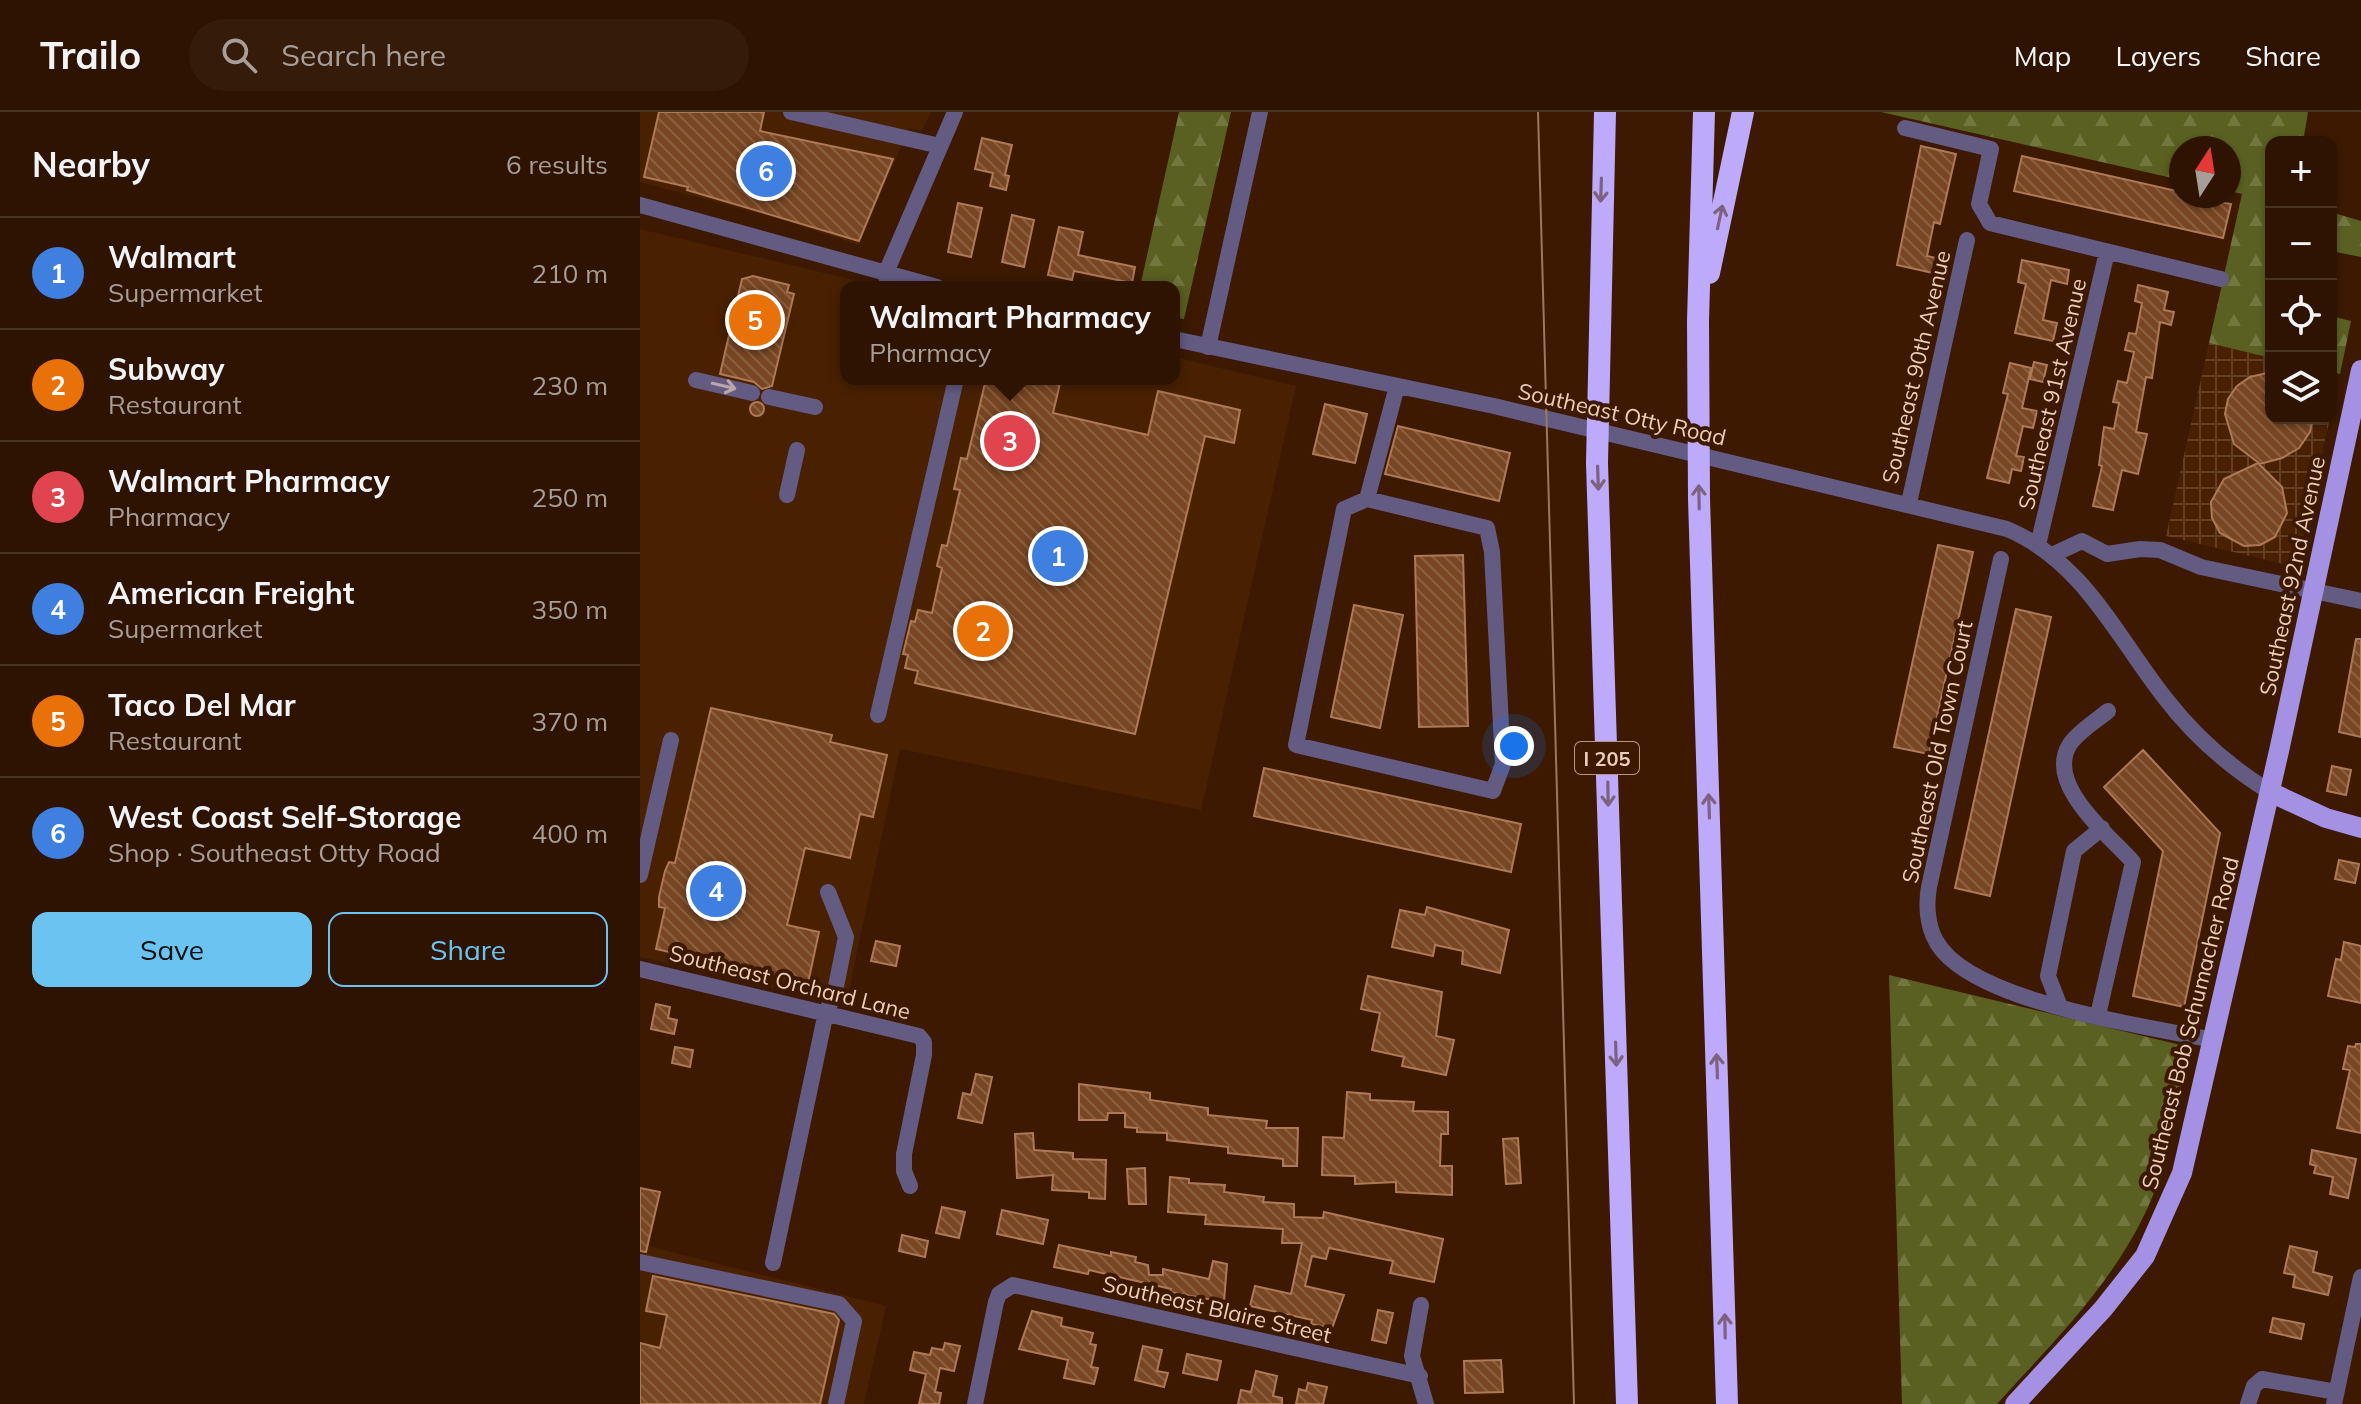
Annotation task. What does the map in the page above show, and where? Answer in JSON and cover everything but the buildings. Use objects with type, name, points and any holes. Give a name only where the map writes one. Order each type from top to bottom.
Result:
[{"type":"highway","name":"I 205","points":[[1605,112],[1597,463],[1627,1404]]},
{"type":"highway","points":[[1704,112],[1698,321],[1700,514],[1727,1404]]},
{"type":"highway","points":[[1698,321],[1743,112]]},
{"type":"main road","name":"Southeast 92nd Avenue","points":[[2270,792],[2361,370]]},
{"type":"main road","points":[[2270,792],[2316,814],[2361,828]]},
{"type":"main road","name":"Southeast Bob Schumacher Road","points":[[2015,1404],[2103,1309],[2145,1256],[2182,1173],[2270,792]]},
{"type":"street","points":[[791,112],[940,146]]},
{"type":"street","points":[[885,275],[955,112]]},
{"type":"street","points":[[1208,347],[1260,112]]},
{"type":"street","points":[[1905,128],[1991,149],[1979,204],[1990,223],[2221,279]]},
{"type":"street","points":[[640,205],[911,281]]},
{"type":"street","name":"Southeast 90th Avenue","points":[[1909,503],[1967,240]]},
{"type":"street","name":"Southeast 91st Avenue","points":[[2045,550],[2107,252]]},
{"type":"street","name":"Southeast Otty Road","points":[[1180,340],[1517,412],[1840,486],[1998,526],[2045,550],[2091,594],[2164,698],[2201,741],[2270,792]]},
{"type":"street","points":[[696,380],[752,393]]},
{"type":"street","points":[[878,715],[955,385]]},
{"type":"street","points":[[1367,499],[1397,386]]},
{"type":"street","points":[[769,397],[815,407]]},
{"type":"street","points":[[787,495],[797,450]]},
{"type":"street","points":[[1367,499],[1487,528],[1492,552],[1503,764],[1493,791],[1296,745],[1344,509],[1367,499]]},
{"type":"street","points":[[2045,550],[2082,541],[2107,554],[2150,549],[2201,567],[2361,601]]},
{"type":"street","name":"Southeast Old Town Court","points":[[2001,559],[1929,887],[1930,923],[1936,941],[1970,973],[2016,994],[2060,1007],[2213,1040]]},
{"type":"street","points":[[2098,1015],[2133,862],[2069,791],[2064,760],[2074,739],[2108,711]]},
{"type":"street","points":[[640,875],[671,740]]},
{"type":"street","points":[[2060,1007],[2048,976],[2074,851],[2102,828]]},
{"type":"street","points":[[773,1263],[826,1012],[834,996],[846,937],[828,892]]},
{"type":"street","name":"Southeast Orchard Lane","points":[[640,969],[911,1033],[924,1042],[904,1154],[904,1171],[910,1186]]},
{"type":"street","points":[[640,1262],[839,1304],[854,1321],[836,1404]]},
{"type":"street","points":[[2248,1404],[2254,1386],[2262,1379],[2335,1398],[2361,1277]]},
{"type":"street","name":"Southeast Blaire Street","points":[[975,1404],[996,1302],[1005,1288],[1013,1285],[1420,1376]]},
{"type":"street","points":[[1421,1305],[1412,1356],[1426,1404]]},
{"type":"shaded area","points":[[640,112],[931,112],[922,131],[909,128],[859,245],[773,217],[640,182]]},
{"type":"shaded area","points":[[640,229],[858,281],[840,281],[840,385],[1180,385],[1180,358],[1296,386],[1201,810],[900,749],[846,1005],[640,957]]},
{"type":"shaded area","points":[[2209,343],[2265,357],[2265,424],[2329,424],[2296,567],[2166,536]]},
{"type":"shaded area","points":[[640,1244],[886,1306],[864,1404],[640,1404]]},
{"type":"green space","points":[[1179,112],[1231,112],[1184,319],[1180,318],[1180,281],[1141,281]]},
{"type":"green space","points":[[1881,112],[2308,112],[2304,136],[2265,136],[2265,357],[2209,343],[2241,208],[2241,136],[2169,136],[2169,177]]},
{"type":"green space","points":[[2337,214],[2361,221],[2361,257],[2337,252]]},
{"type":"green space","points":[[2337,318],[2351,321],[2340,374],[2337,373]]},
{"type":"green space","points":[[1889,975],[2189,1047],[2163,1168],[2134,1235],[2100,1287],[1997,1404],[1902,1404]]},
{"type":"tram line","points":[[1538,112],[1574,1404]]},
{"type":"place","name":"West Coast Self-Storage","points":[[766,171]]},
{"type":"place","name":"Taco Del Mar","points":[[755,320]]},
{"type":"place","name":"Walmart Pharmacy","points":[[1010,441]]},
{"type":"place","name":"Walmart","points":[[1058,556]]},
{"type":"place","name":"Subway","points":[[983,631]]},
{"type":"place","name":"American Freight","points":[[716,891]]}]
